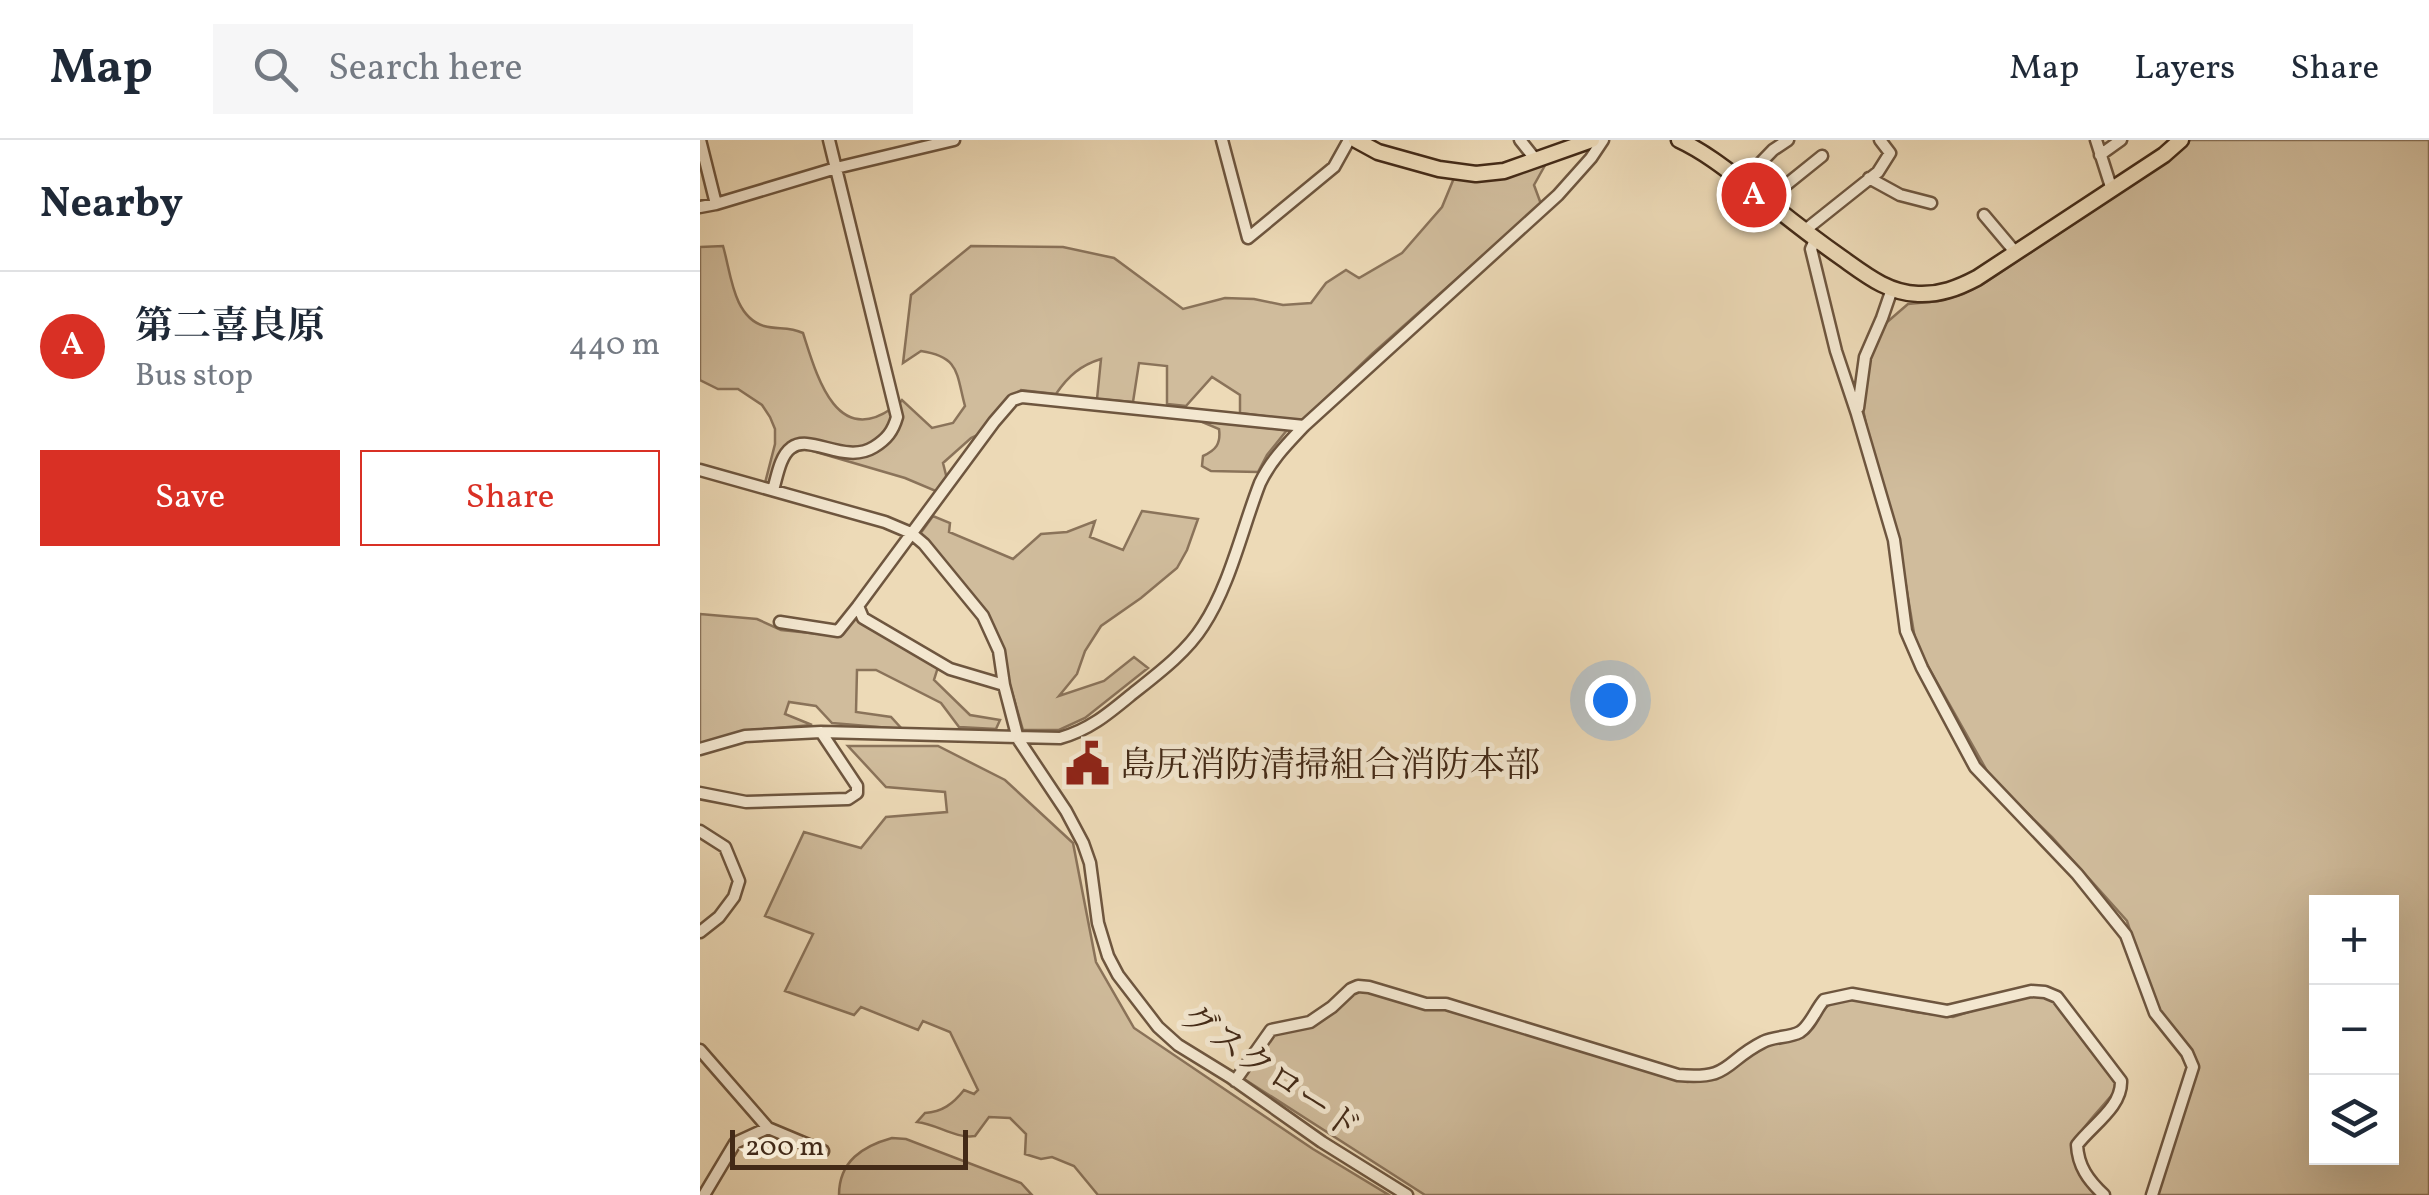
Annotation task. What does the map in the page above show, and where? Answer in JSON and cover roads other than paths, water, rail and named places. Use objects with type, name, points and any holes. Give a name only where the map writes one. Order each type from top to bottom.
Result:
[{"type":"main road","points":[[1353,140],[1378,152],[1460,173],[1504,170],[1592,140]]},
{"type":"main road","points":[[1683,141],[1715,160],[1874,281],[1915,294],[1937,294],[1956,289],[2016,253],[2181,140]]},
{"type":"street","points":[[700,140],[716,204]]},
{"type":"street","points":[[773,490],[788,450],[797,444],[860,453],[885,440],[897,417],[829,140]]},
{"type":"street","points":[[700,207],[836,168],[954,140]]},
{"type":"street","points":[[1222,140],[1248,238],[1334,167],[1353,140]]},
{"type":"street","points":[[1520,140],[1536,160]]},
{"type":"street","points":[[700,749],[745,736],[821,732],[1060,738],[1096,724],[1148,682],[1201,630],[1214,608],[1268,468],[1304,426],[1558,195],[1602,140]]},
{"type":"street","points":[[1742,182],[1788,140]]},
{"type":"street","points":[[1880,140],[1890,153],[1878,172],[1810,235],[1810,249],[1836,350],[1894,540],[1906,631],[1974,767],[2076,874],[2126,935],[2154,1013],[2187,1053],[2193,1067],[2152,1195]]},
{"type":"street","points":[[2096,140],[2112,190]]},
{"type":"street","points":[[2100,155],[2121,140]]},
{"type":"street","points":[[1766,200],[1822,156]]},
{"type":"street","points":[[1870,178],[1900,194],[1931,203]]},
{"type":"street","points":[[1984,215],[2016,253]]},
{"type":"street","points":[[1857,414],[1865,356],[1892,289]]},
{"type":"street","points":[[780,622],[838,631],[1013,400],[1022,397],[1304,426]]},
{"type":"street","name":"グスクロード","points":[[700,470],[885,522],[911,534],[939,560],[983,616],[999,651],[1018,739],[1084,843],[1103,943],[1118,975],[1178,1045],[1407,1195]]},
{"type":"street","points":[[858,606],[863,618],[950,669],[1004,685]]},
{"type":"street","points":[[700,793],[746,802],[848,799],[857,794],[857,786],[821,732]]},
{"type":"street","points":[[700,830],[725,847],[739,880],[734,898],[700,932]]},
{"type":"street","points":[[1235,1080],[1271,1030],[1310,1022],[1358,986],[1426,1004],[1446,1004],[1694,1076],[1712,1076],[1768,1040],[1797,1033],[1824,1000],[1836,997],[1852,994],[1947,1011],[2031,991],[2045,992],[2057,996],[2121,1080],[2116,1102],[2077,1144],[2078,1161],[2104,1195]]},
{"type":"street","points":[[700,1050],[768,1128],[823,1151]]},
{"type":"street","points":[[704,1195],[736,1143],[768,1128]]},
{"type":"place","name":"第二喜良原","points":[[1754,195]]},
{"type":"place","name":"島尻消防清掃組合消防本部","points":[[1087,764]]}]
